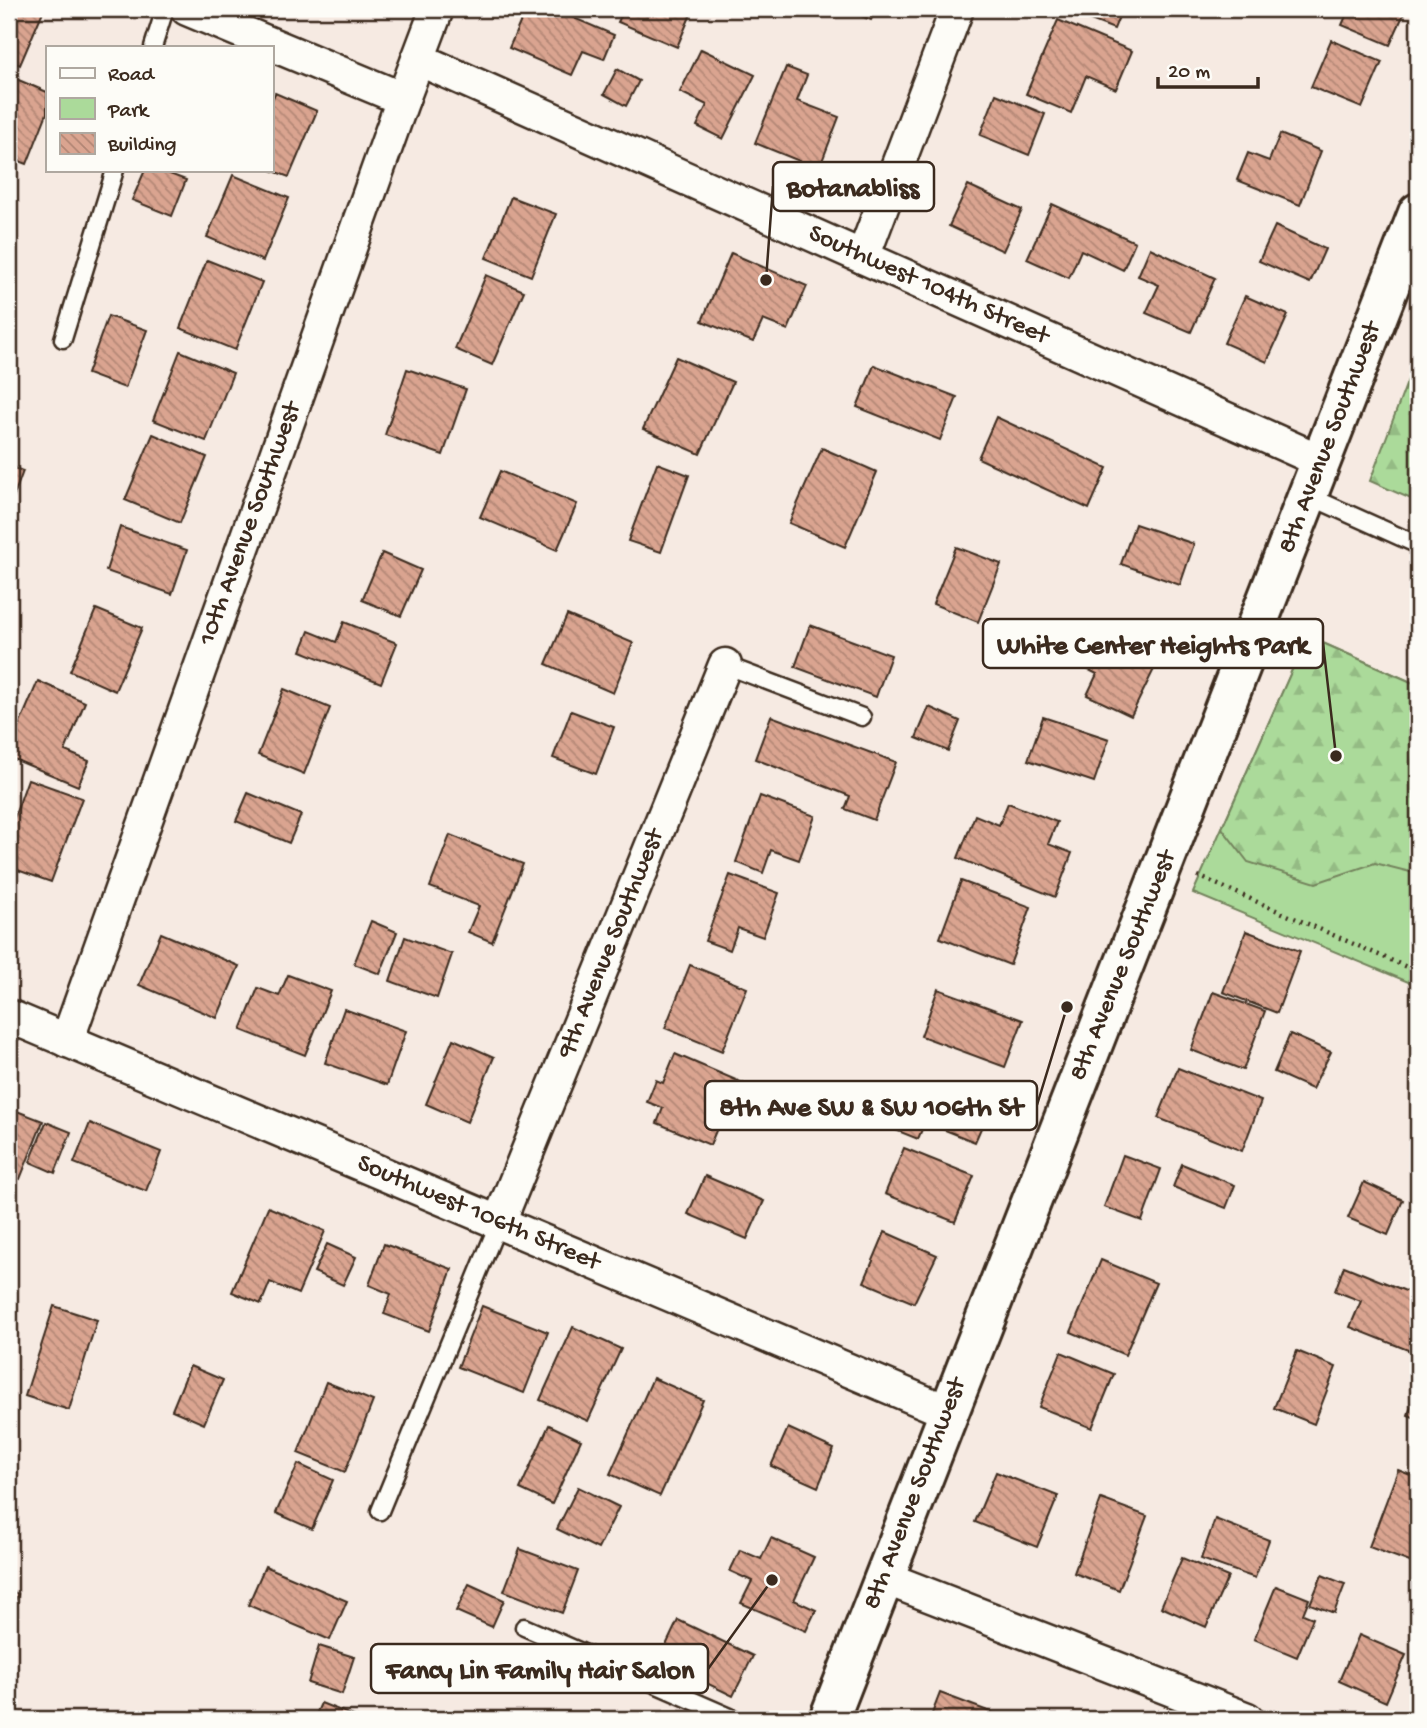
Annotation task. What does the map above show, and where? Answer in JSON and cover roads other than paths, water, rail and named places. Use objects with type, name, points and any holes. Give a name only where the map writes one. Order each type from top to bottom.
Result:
[{"type":"street","points":[[187,9],[402,99]]},
{"type":"street","name":"10th Avenue Southwest","points":[[67,1041],[402,99],[437,9]]},
{"type":"street","points":[[863,257],[957,9]]},
{"type":"street","name":"Southwest 104th Street","points":[[418,59],[1323,461]]},
{"type":"street","name":"8th Avenue Southwest","points":[[829,1719],[1418,213]]},
{"type":"street","name":"9th Avenue Southwest","points":[[499,1222],[725,665]]},
{"type":"street","name":"Southwest 106th Street","points":[[9,1016],[948,1412]]},
{"type":"street","points":[[885,1578],[1247,1719]]},
{"type":"lane","points":[[153,46],[165,9]]},
{"type":"lane","points":[[62,339],[114,172]]},
{"type":"lane","points":[[1309,496],[1418,545]]},
{"type":"lane","points":[[725,665],[862,717]]},
{"type":"lane","points":[[380,1511],[499,1222]]},
{"type":"lane","points":[[524,1627],[736,1719]]},
{"type":"place","name":"Botanabliss","points":[[766,280]]},
{"type":"place","name":"White Center Heights Park","points":[[1336,756]]},
{"type":"place","name":"8th Ave SW & SW 106th St","points":[[1067,1007]]},
{"type":"place","name":"Fancy Lin Family Hair Salon","points":[[772,1580]]}]
